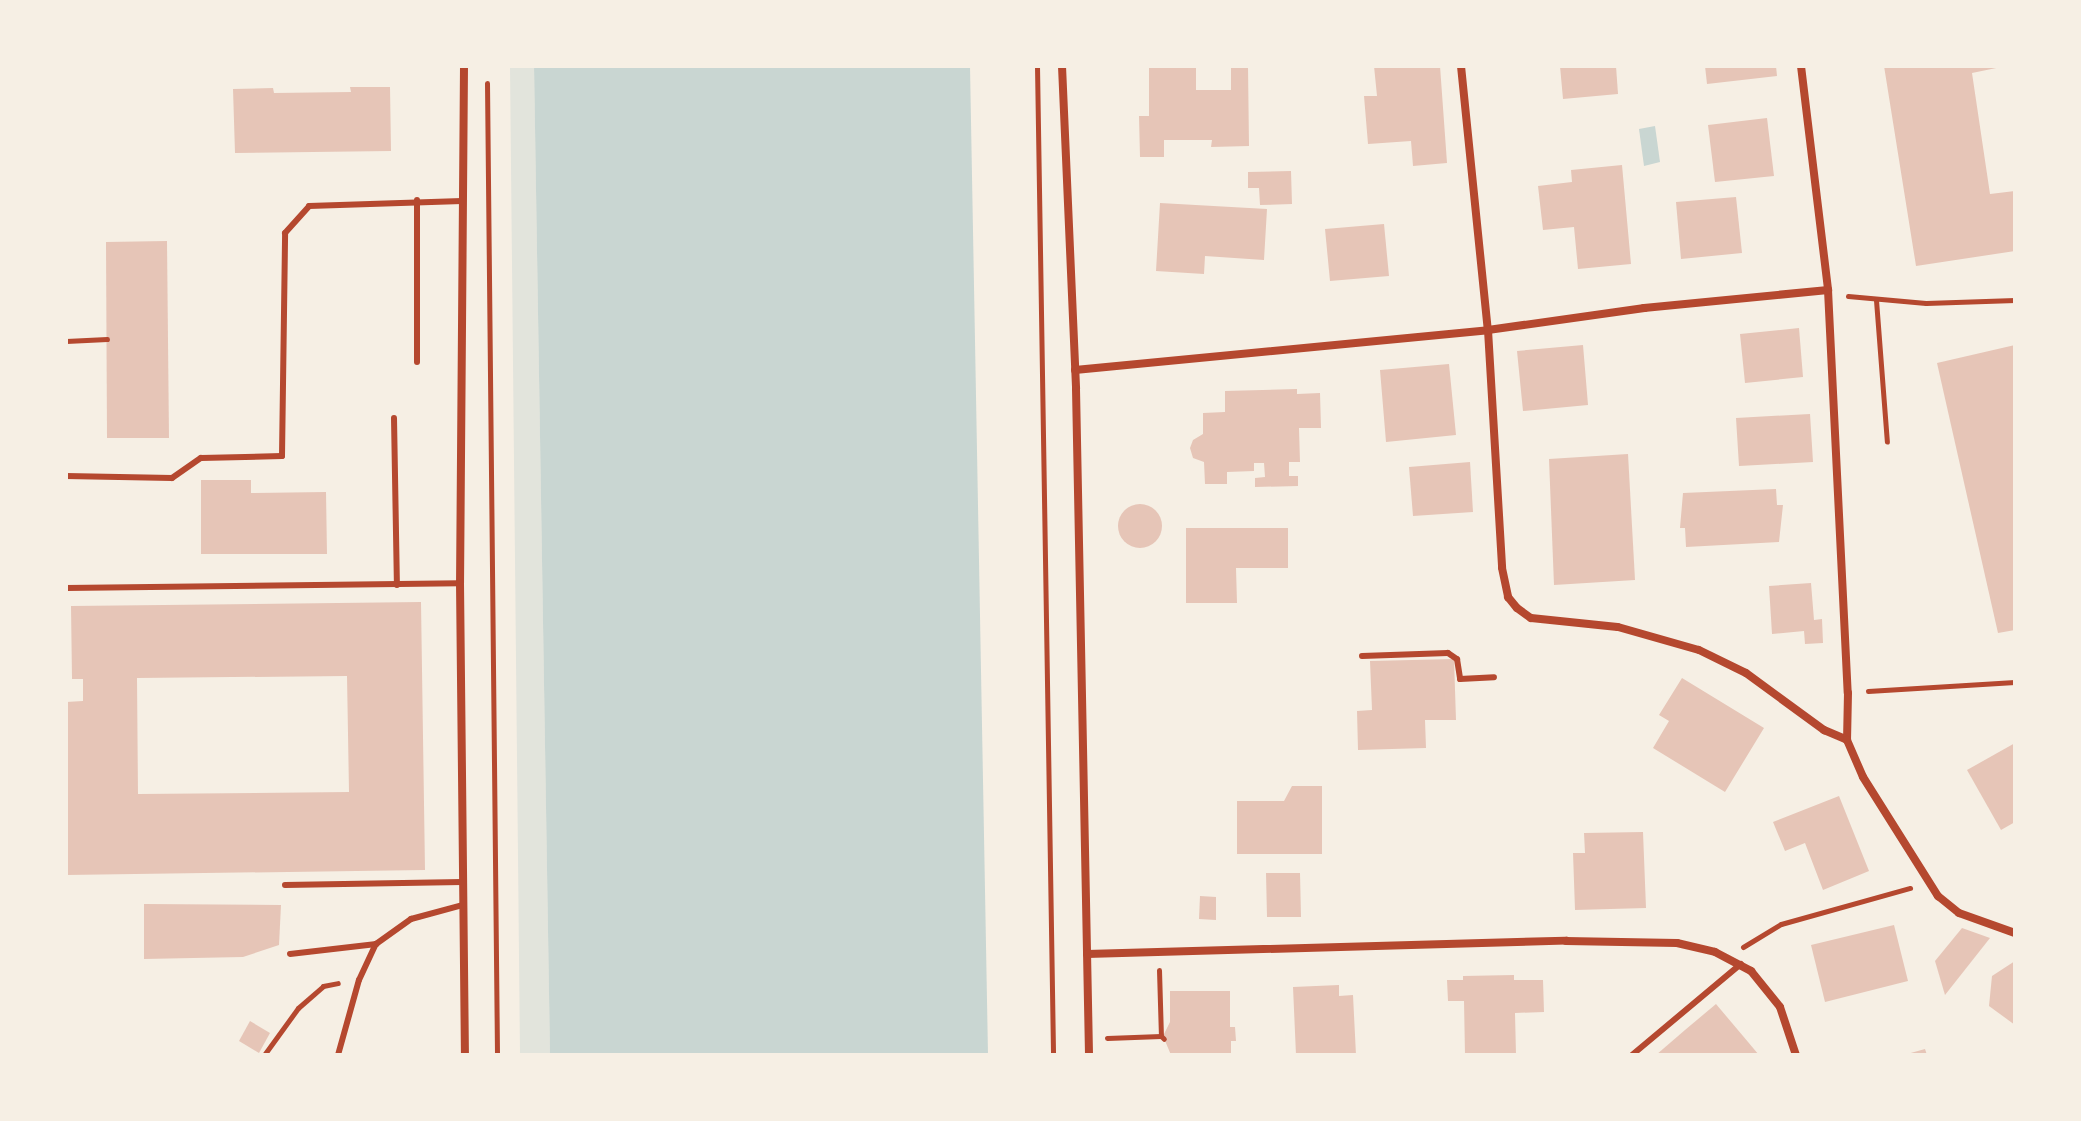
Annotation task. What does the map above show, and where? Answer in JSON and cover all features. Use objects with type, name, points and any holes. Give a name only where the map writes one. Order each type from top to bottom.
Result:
[{"type":"street","points":[[464,66],[460,583],[465,1055]]},
{"type":"street","points":[[1062,66],[1075,370],[1089,1055]]},
{"type":"street","points":[[1461,66],[1488,330],[1502,568],[1508,597],[1526,616],[1635,630],[1699,650],[1746,673],[1824,730],[1847,740]]},
{"type":"street","points":[[1801,66],[1828,290],[1848,693],[1847,740],[1863,777],[1928,882],[1959,913],[2015,933]]},
{"type":"street","points":[[1075,370],[1488,330],[1644,308],[1828,290]]},
{"type":"street","points":[[1087,954],[1625,942],[1698,947],[1741,964],[1763,983],[1780,1007],[1796,1055]]},
{"type":"lane","points":[[66,476],[172,478],[201,458],[282,456],[285,233],[309,206],[417,200],[462,201]]},
{"type":"lane","points":[[417,200],[417,362]]},
{"type":"lane","points":[[394,418],[397,585]]},
{"type":"lane","points":[[66,588],[460,583]]},
{"type":"lane","points":[[1362,656],[1448,653],[1457,659],[1460,679],[1494,677]]},
{"type":"lane","points":[[285,885],[462,882]]},
{"type":"lane","points":[[290,954],[376,944],[411,919],[463,905]]},
{"type":"lane","points":[[338,1055],[359,980],[376,944]]},
{"type":"lane","points":[[1632,1055],[1741,964]]},
{"type":"path","points":[[1037,66],[1053,1055]]},
{"type":"path","points":[[487,82],[497,1055]]},
{"type":"path","points":[[1828,290],[1876,300],[1962,304],[2015,300]]},
{"type":"path","points":[[1876,300],[1887,442]]},
{"type":"path","points":[[66,341],[107,339]]},
{"type":"path","points":[[1848,693],[2015,682]]},
{"type":"path","points":[[1730,958],[1772,927],[1928,882]]},
{"type":"path","points":[[1089,1039],[1163,1037],[1158,953]]},
{"type":"path","points":[[264,1055],[298,1008],[323,986],[359,980]]},
{"type":"shaded area","points":[[510,66],[534,66],[550,1055],[520,1055]]},
{"type":"shaded area","points":[[534,66],[970,66],[988,1055],[550,1055]]},
{"type":"shaded area","points":[[1655,126],[1660,162],[1644,166],[1639,129]]},
{"type":"building","points":[[1149,66],[1196,66],[1196,90],[1231,90],[1231,66],[1248,66],[1249,146],[1211,147],[1212,140],[1164,140],[1164,157],[1140,157],[1139,116],[1149,116]]},
{"type":"building","points":[[1374,66],[1440,66],[1447,163],[1413,166],[1411,141],[1368,144],[1364,96],[1377,96]]},
{"type":"building","points":[[1560,66],[1616,66],[1618,94],[1563,99]]},
{"type":"building","points":[[1705,66],[1776,66],[1777,76],[1707,84]]},
{"type":"building","points":[[1884,66],[2006,66],[1972,73],[1990,194],[2015,191],[2015,251],[1916,266]]},
{"type":"building","points":[[350,87],[390,87],[391,151],[235,153],[233,89],[273,88],[274,93],[351,92]]},
{"type":"building","points":[[1767,118],[1774,176],[1715,182],[1708,125]]},
{"type":"building","points":[[1622,165],[1631,264],[1578,269],[1574,227],[1543,230],[1538,186],[1572,182],[1571,170]]},
{"type":"building","points":[[1291,171],[1292,204],[1260,205],[1259,188],[1248,188],[1248,172]]},
{"type":"building","points":[[1736,197],[1742,253],[1681,259],[1676,202]]},
{"type":"building","points":[[1160,203],[1267,209],[1264,260],[1205,256],[1204,274],[1156,271]]},
{"type":"building","points":[[1384,224],[1389,276],[1330,281],[1325,229]]},
{"type":"building","points":[[167,241],[169,438],[107,438],[106,242]]},
{"type":"building","points":[[1799,328],[1803,377],[1745,383],[1740,334]]},
{"type":"building","points":[[1583,345],[1588,405],[1523,411],[1517,351]]},
{"type":"building","points":[[2015,345],[2015,630],[1998,633],[1937,363]]},
{"type":"building","points":[[1449,364],[1456,435],[1386,442],[1380,370]]},
{"type":"building","points":[[1297,389],[1297,394],[1320,393],[1321,428],[1299,428],[1300,462],[1289,462],[1289,476],[1298,476],[1298,486],[1255,487],[1255,478],[1265,477],[1264,463],[1254,463],[1254,471],[1227,472],[1227,484],[1205,484],[1204,462],[1193,458],[1190,448],[1193,440],[1203,434],[1203,413],[1225,412],[1225,391]]},
{"type":"building","points":[[1810,414],[1813,462],[1739,466],[1736,418]]},
{"type":"building","points":[[1628,454],[1635,580],[1554,585],[1549,459]]},
{"type":"building","points":[[1470,462],[1473,512],[1413,516],[1409,467]]},
{"type":"building","points":[[201,480],[251,480],[251,493],[326,492],[327,554],[201,554]]},
{"type":"building","points":[[1776,489],[1777,505],[1783,505],[1779,542],[1686,547],[1685,528],[1680,528],[1683,493]]},
{"type":"building","points":[[1140,504],[1156,510],[1162,526],[1156,542],[1140,548],[1124,542],[1118,526],[1124,510]]},
{"type":"building","points":[[1186,528],[1288,528],[1288,568],[1236,568],[1237,603],[1186,603]]},
{"type":"building","points":[[1811,583],[1814,620],[1822,619],[1823,643],[1805,644],[1804,631],[1772,634],[1769,586]]},
{"type":"building","points":[[421,602],[425,870],[66,875],[66,702],[83,701],[83,679],[72,679],[71,606]],"holes":[[[347,676],[349,792],[138,794],[137,678]]]},
{"type":"building","points":[[1454,659],[1456,720],[1425,720],[1426,748],[1358,750],[1357,711],[1372,710],[1370,661]]},
{"type":"building","points":[[1682,678],[1764,728],[1725,792],[1653,748],[1669,721],[1659,715]]},
{"type":"building","points":[[2015,743],[2015,822],[2001,830],[1967,770]]},
{"type":"building","points":[[1292,786],[1322,786],[1322,854],[1237,854],[1237,801],[1284,801]]},
{"type":"building","points":[[1839,796],[1869,871],[1823,890],[1805,843],[1785,851],[1773,822]]},
{"type":"building","points":[[1643,832],[1646,908],[1575,910],[1573,853],[1585,853],[1584,833]]},
{"type":"building","points":[[1266,873],[1300,873],[1301,917],[1267,917]]},
{"type":"building","points":[[1200,896],[1216,897],[1216,920],[1199,919]]},
{"type":"building","points":[[144,904],[281,905],[279,945],[243,957],[144,959]]},
{"type":"building","points":[[1894,925],[1908,981],[1825,1002],[1811,945]]},
{"type":"building","points":[[1962,928],[1990,938],[1945,995],[1935,961]]},
{"type":"building","points":[[2015,961],[2015,1025],[1989,1006],[1992,976]]},
{"type":"building","points":[[1514,975],[1514,980],[1543,980],[1544,1012],[1515,1013],[1516,1054],[1465,1055],[1464,1001],[1448,1001],[1447,980],[1463,980],[1463,976]]},
{"type":"building","points":[[1339,985],[1339,996],[1353,995],[1356,1055],[1296,1055],[1293,987]]},
{"type":"building","points":[[1170,991],[1230,991],[1230,1027],[1235,1027],[1236,1041],[1231,1041],[1231,1055],[1171,1055],[1163,1036],[1170,1022]]},
{"type":"building","points":[[1716,1004],[1759,1055],[1656,1055],[1685,1030]]},
{"type":"building","points":[[250,1021],[270,1033],[259,1053],[239,1041]]},
{"type":"building","points":[[1925,1049],[1927,1055],[1907,1055],[1907,1054]]}]
